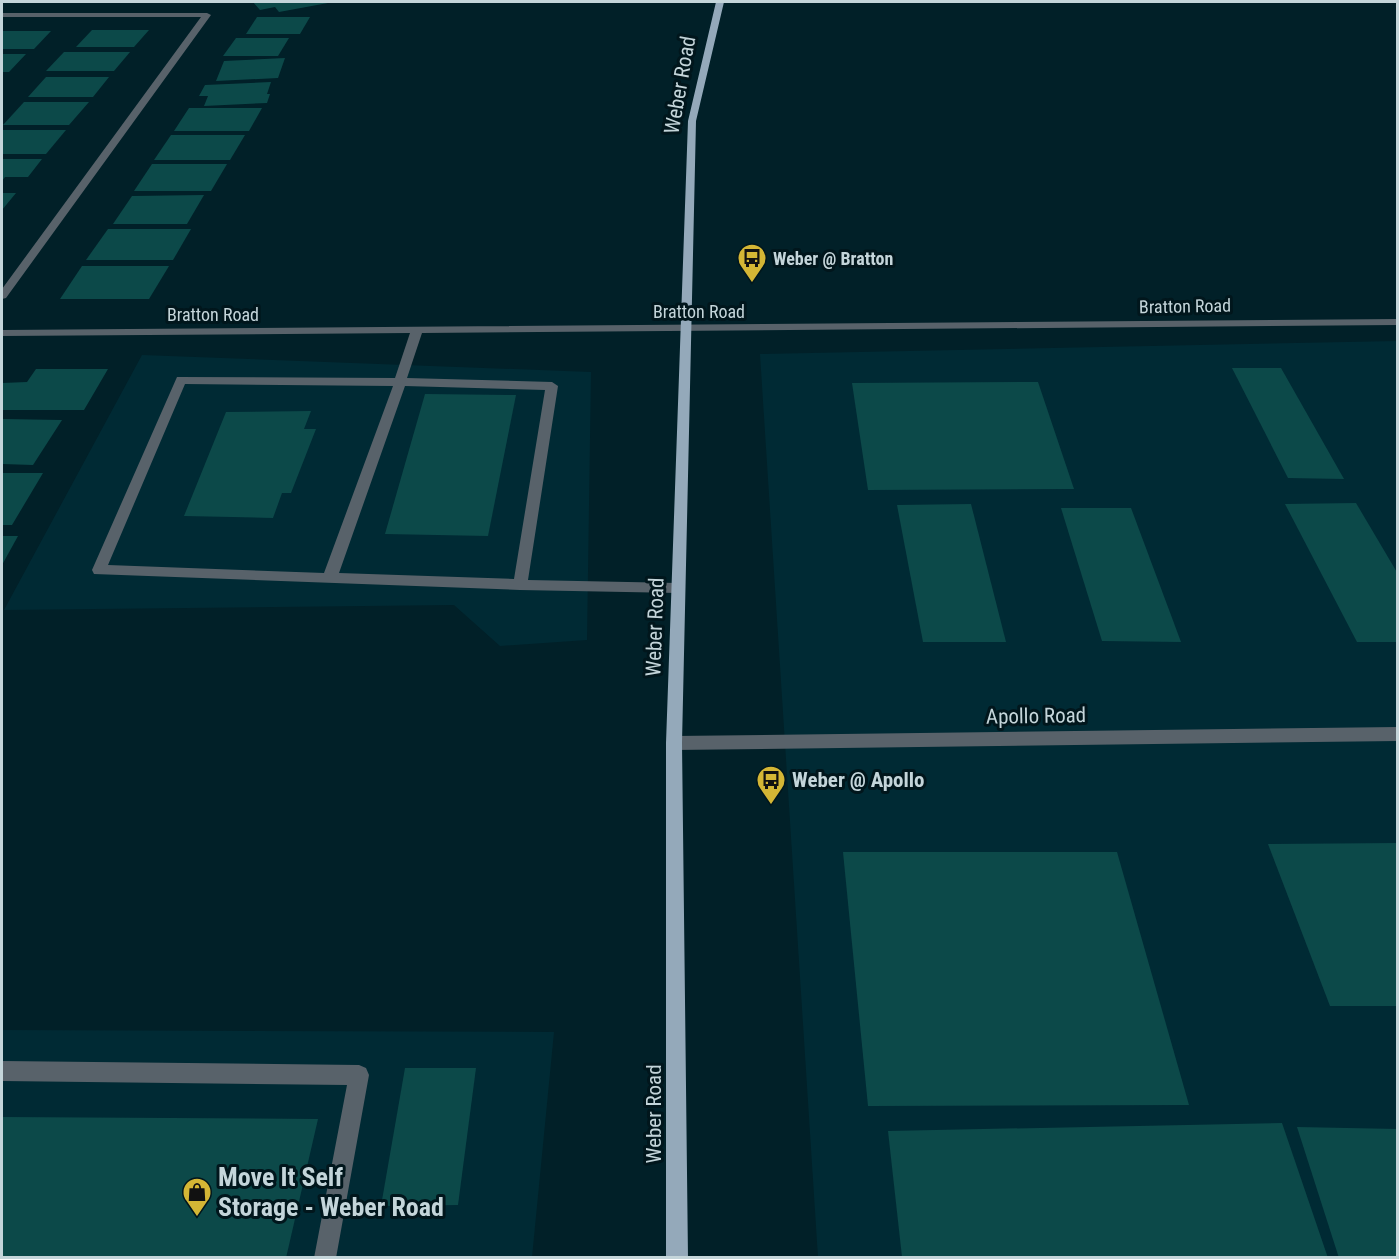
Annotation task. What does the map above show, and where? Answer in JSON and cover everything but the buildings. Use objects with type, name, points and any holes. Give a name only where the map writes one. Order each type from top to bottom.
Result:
[{"type":"main road","name":"Weber Road","points":[[677,1257],[674,743],[692,121],[720,2]]},
{"type":"street","points":[[2,15],[207,15],[2,296]]},
{"type":"street","name":"Bratton Road","points":[[2,333],[1398,322]]},
{"type":"street","points":[[330,577],[417,330]]},
{"type":"street","points":[[520,585],[552,386],[181,380],[99,570],[520,585],[678,588]]},
{"type":"street","name":"Apollo Road","points":[[674,743],[1398,734]]},
{"type":"street","points":[[2,1071],[359,1075],[325,1257]]},
{"type":"shaded area","points":[[1397,341],[1397,1257],[818,1257],[760,354]]},
{"type":"shaded area","points":[[142,355],[591,372],[587,640],[500,646],[454,605],[4,610]]},
{"type":"shaded area","points":[[2,1030],[554,1032],[532,1257],[2,1257]]},
{"type":"place","name":"Weber @ Bratton","points":[[752,284]]},
{"type":"place","name":"Weber @ Apollo","points":[[771,806]]},
{"type":"place","name":"Move It Self Storage - Weber Road","points":[[197,1218]]}]
